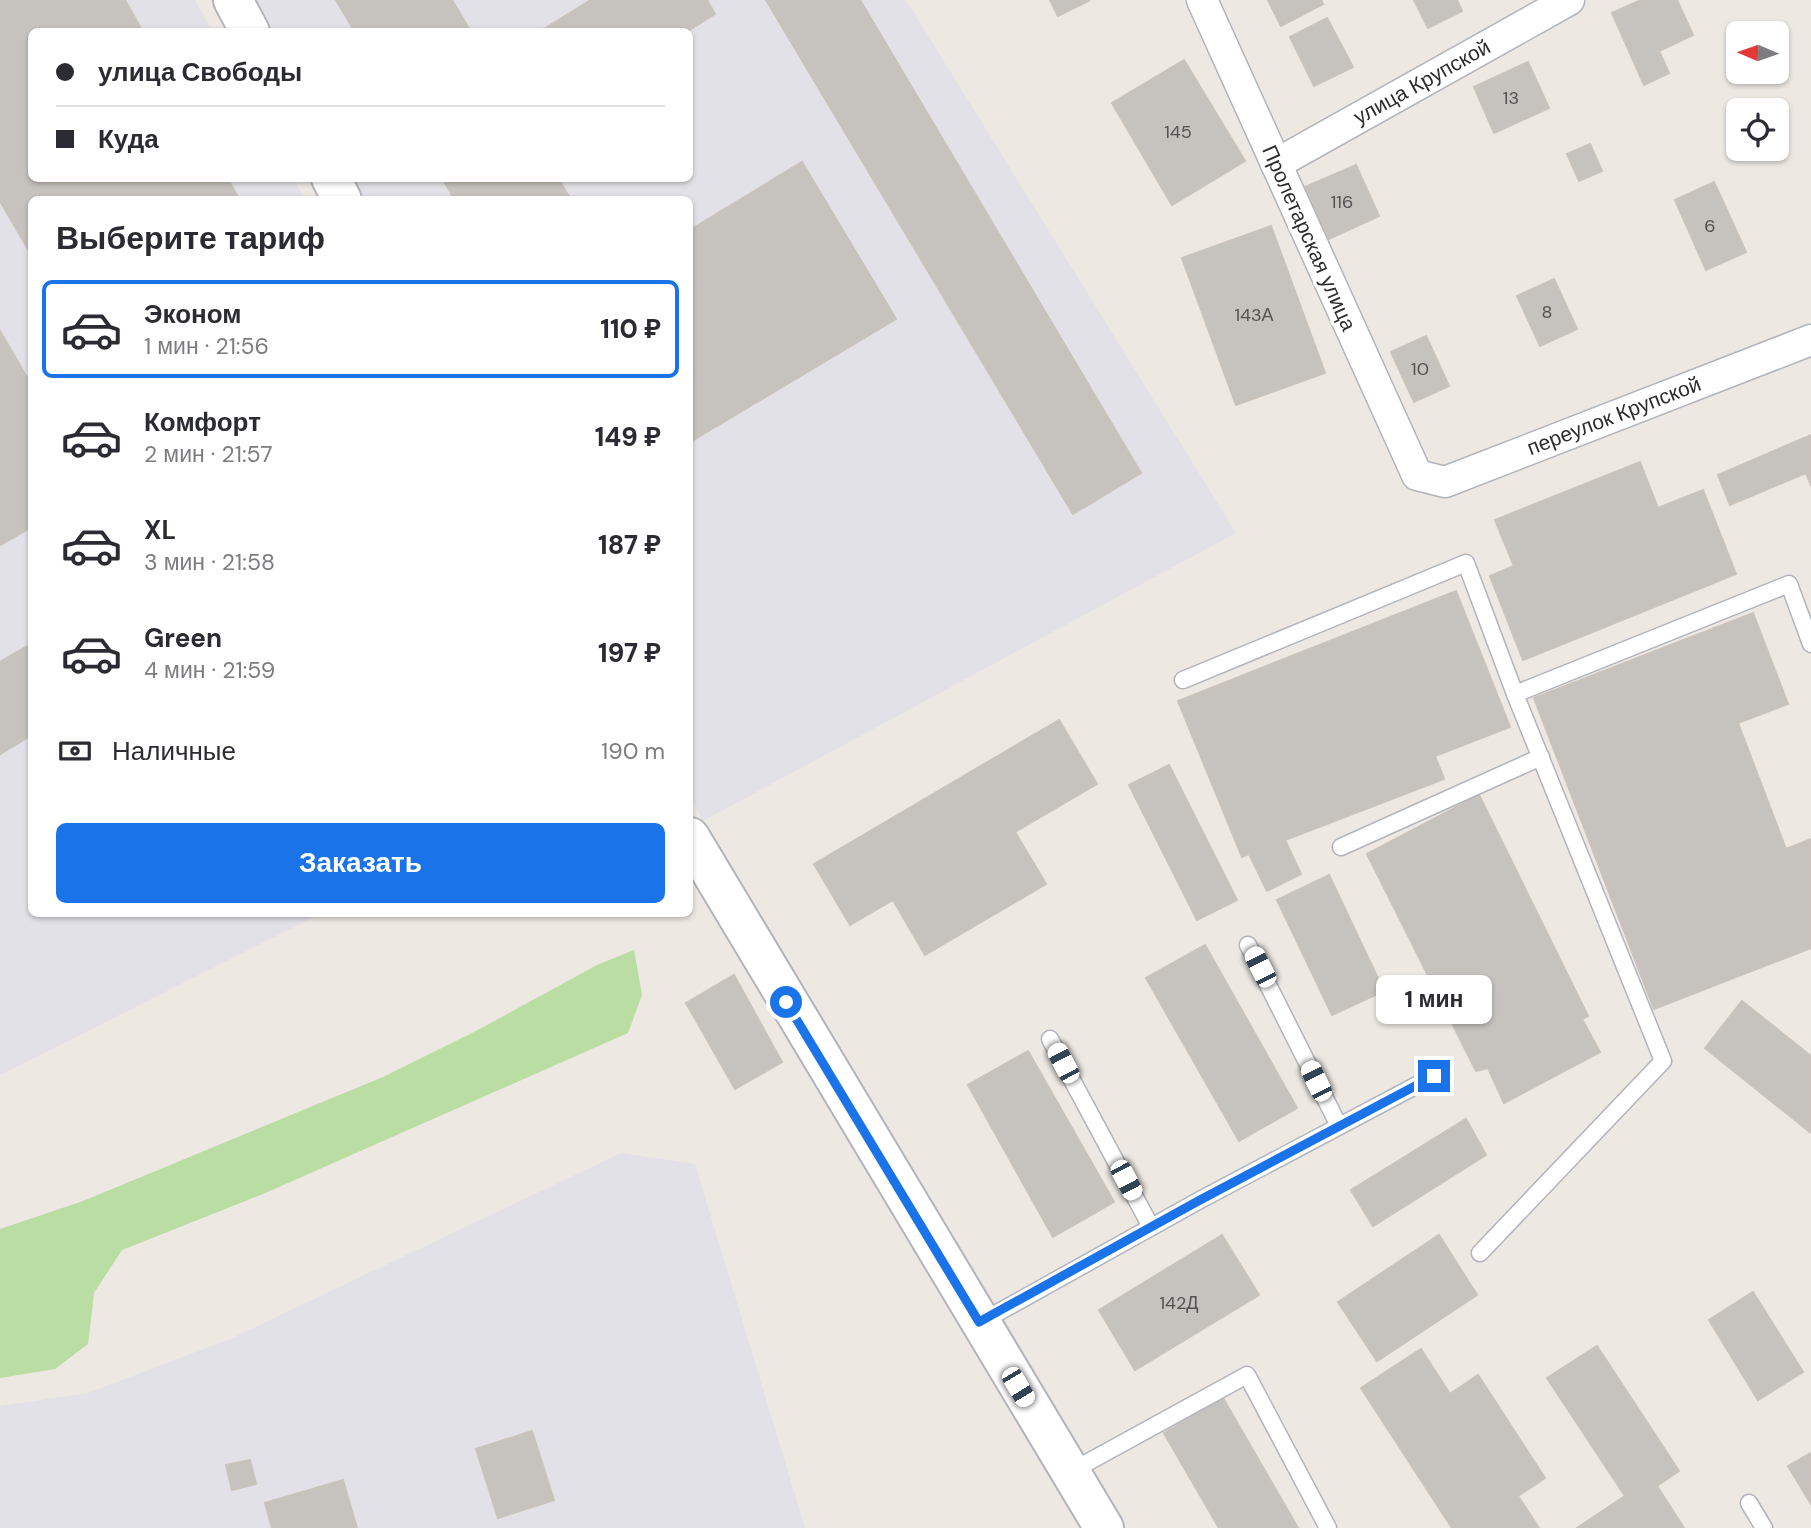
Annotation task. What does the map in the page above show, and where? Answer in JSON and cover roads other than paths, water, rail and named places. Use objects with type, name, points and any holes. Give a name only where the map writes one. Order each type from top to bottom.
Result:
[{"type":"main road","points":[[233,0],[248,28]]},
{"type":"main road","points":[[693,841],[1104,1528]]},
{"type":"street","name":"Пролетарская улица","points":[[1202,0],[1417,475]]},
{"type":"street","name":"улица Крупской","points":[[1276,164],[1569,0]]},
{"type":"street","name":"переулок Крупской","points":[[1417,475],[1445,482],[1811,340]]},
{"type":"lane","points":[[1183,680],[1466,563],[1515,694],[1663,1061],[1480,1253]]},
{"type":"lane","points":[[1515,694],[1789,584],[1811,644]]},
{"type":"lane","points":[[1340,847],[1541,757]]},
{"type":"lane","points":[[1248,945],[1339,1126]]},
{"type":"lane","points":[[1050,1039],[1151,1227]]},
{"type":"lane","points":[[979,1322],[1434,1076]]},
{"type":"lane","points":[[1070,1472],[1247,1375],[1328,1528]]},
{"type":"lane","points":[[1749,1503],[1764,1528]]}]
